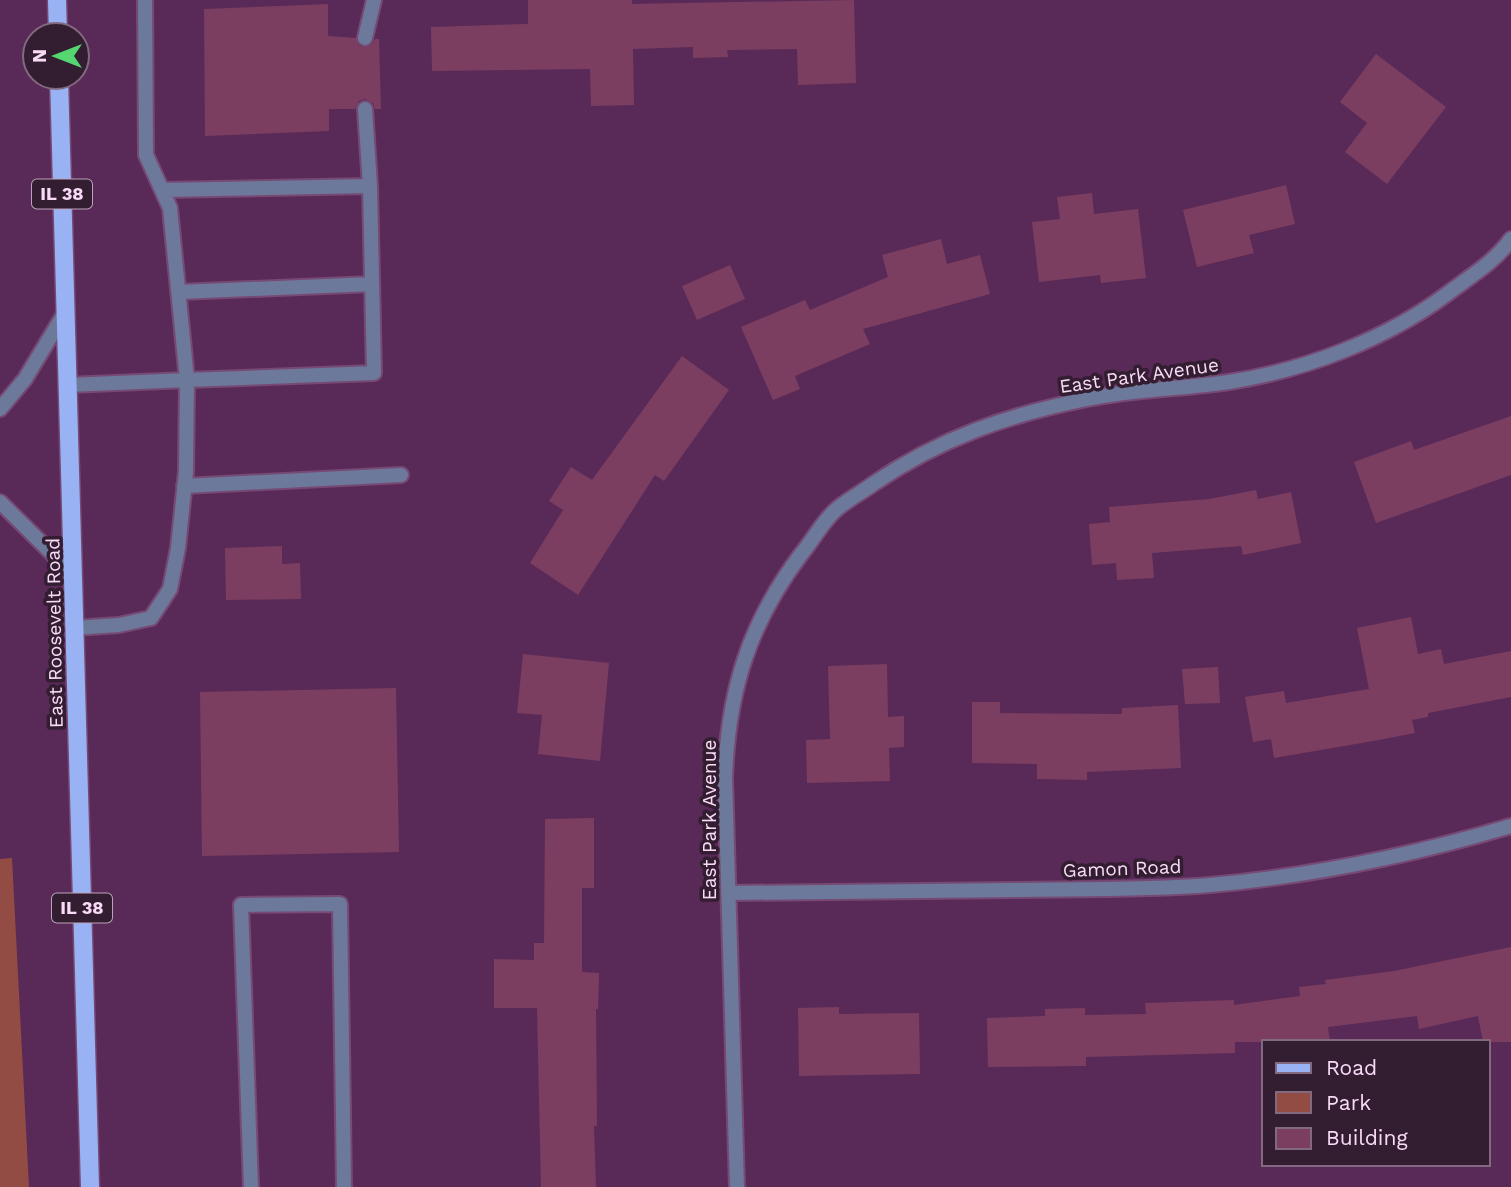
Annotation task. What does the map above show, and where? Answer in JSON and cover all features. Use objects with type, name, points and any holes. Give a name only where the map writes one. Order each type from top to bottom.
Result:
[{"type":"main road","points":[[57,0],[58,21]]},
{"type":"main road","name":"East Roosevelt Road","points":[[59,91],[90,1187]]},
{"type":"street","points":[[74,628],[119,625],[151,618],[170,589],[178,548],[184,486],[187,380],[170,208],[146,155],[145,0]]},
{"type":"street","points":[[365,38],[374,0]]},
{"type":"street","points":[[68,385],[374,373],[370,186],[365,109]]},
{"type":"street","points":[[162,190],[370,186]]},
{"type":"street","name":"East Park Avenue","points":[[737,1187],[725,778],[732,699],[752,638],[765,610],[787,573],[836,509],[906,461],[973,430],[1013,416],[1089,398],[1230,382],[1318,359],[1357,344],[1399,325],[1431,306],[1502,252],[1511,239]]},
{"type":"street","points":[[178,292],[372,284]]},
{"type":"street","points":[[0,409],[25,379],[66,311]]},
{"type":"street","points":[[184,486],[401,475]]},
{"type":"street","points":[[0,502],[73,574]]},
{"type":"street","name":"Gamon Road","points":[[728,893],[1133,888],[1211,884],[1325,871],[1382,860],[1455,843],[1511,826]]},
{"type":"street","points":[[251,1187],[242,905],[340,904],[344,1187]]},
{"type":"green space","points":[[12,858],[29,1187],[0,1187],[0,859]]},
{"type":"building","points":[[528,0],[632,0],[632,4],[854,0],[856,83],[798,85],[797,49],[727,50],[728,57],[693,58],[693,47],[633,49],[634,105],[591,106],[590,69],[432,71],[431,27],[528,24]]},
{"type":"building","points":[[328,4],[328,36],[356,38],[358,44],[363,47],[379,39],[381,109],[375,109],[373,103],[365,99],[359,101],[355,109],[329,109],[329,131],[205,136],[204,9]]},
{"type":"building","points":[[1376,54],[1446,107],[1387,184],[1345,152],[1367,123],[1340,102]]},
{"type":"building","points":[[1286,185],[1295,224],[1249,235],[1254,253],[1197,267],[1183,210]]},
{"type":"building","points":[[1092,193],[1094,214],[1138,209],[1146,278],[1101,283],[1100,275],[1039,282],[1032,222],[1060,219],[1057,197]]},
{"type":"building","points":[[941,239],[947,264],[980,255],[990,294],[863,329],[870,344],[795,376],[800,389],[773,400],[741,327],[805,300],[810,310],[888,277],[882,255]]},
{"type":"building","points":[[730,265],[745,299],[697,320],[682,286]]},
{"type":"building","points":[[682,356],[729,390],[664,481],[655,475],[578,595],[530,563],[563,510],[549,501],[571,467],[592,480]]},
{"type":"building","points":[[1511,416],[1511,475],[1376,523],[1354,462],[1411,441],[1414,450]]},
{"type":"building","points":[[1256,490],[1258,499],[1291,492],[1301,543],[1243,555],[1241,546],[1152,553],[1154,578],[1117,580],[1116,563],[1092,565],[1089,524],[1110,522],[1109,507],[1209,499]]},
{"type":"building","points":[[282,546],[282,564],[300,563],[301,599],[226,600],[225,548]]},
{"type":"building","points":[[1411,617],[1418,654],[1441,649],[1444,664],[1511,651],[1511,697],[1428,713],[1428,717],[1412,720],[1415,733],[1379,740],[1274,758],[1271,739],[1253,742],[1245,697],[1284,691],[1286,703],[1369,689],[1357,628]]},
{"type":"building","points":[[523,654],[609,663],[600,761],[538,754],[542,715],[517,713]]},
{"type":"building","points":[[887,664],[888,717],[904,716],[904,747],[889,748],[890,781],[807,783],[806,740],[830,739],[828,666]]},
{"type":"building","points":[[1218,667],[1220,703],[1185,704],[1182,669]]},
{"type":"building","points":[[396,688],[399,852],[202,856],[200,692]]},
{"type":"building","points":[[972,702],[1000,702],[1000,713],[1122,714],[1122,708],[1178,705],[1181,768],[1087,772],[1087,780],[1037,779],[1037,764],[972,763]]},
{"type":"building","points":[[594,818],[594,888],[582,888],[582,972],[599,973],[596,1009],[597,1126],[594,1126],[596,1187],[541,1187],[537,1008],[494,1008],[494,959],[534,960],[534,943],[544,943],[545,819]]},
{"type":"building","points":[[1511,947],[1511,1042],[1483,1040],[1478,1016],[1419,1029],[1417,1016],[1328,1027],[1330,1040],[1235,1042],[1235,1053],[1086,1057],[1086,1066],[988,1067],[987,1018],[1045,1016],[1045,1009],[1085,1008],[1085,1015],[1146,1014],[1145,1003],[1234,1000],[1234,1005],[1300,996],[1299,987],[1326,984],[1325,980],[1394,971]]},
{"type":"building","points":[[839,1007],[839,1014],[919,1013],[920,1074],[799,1076],[798,1008]]}]
